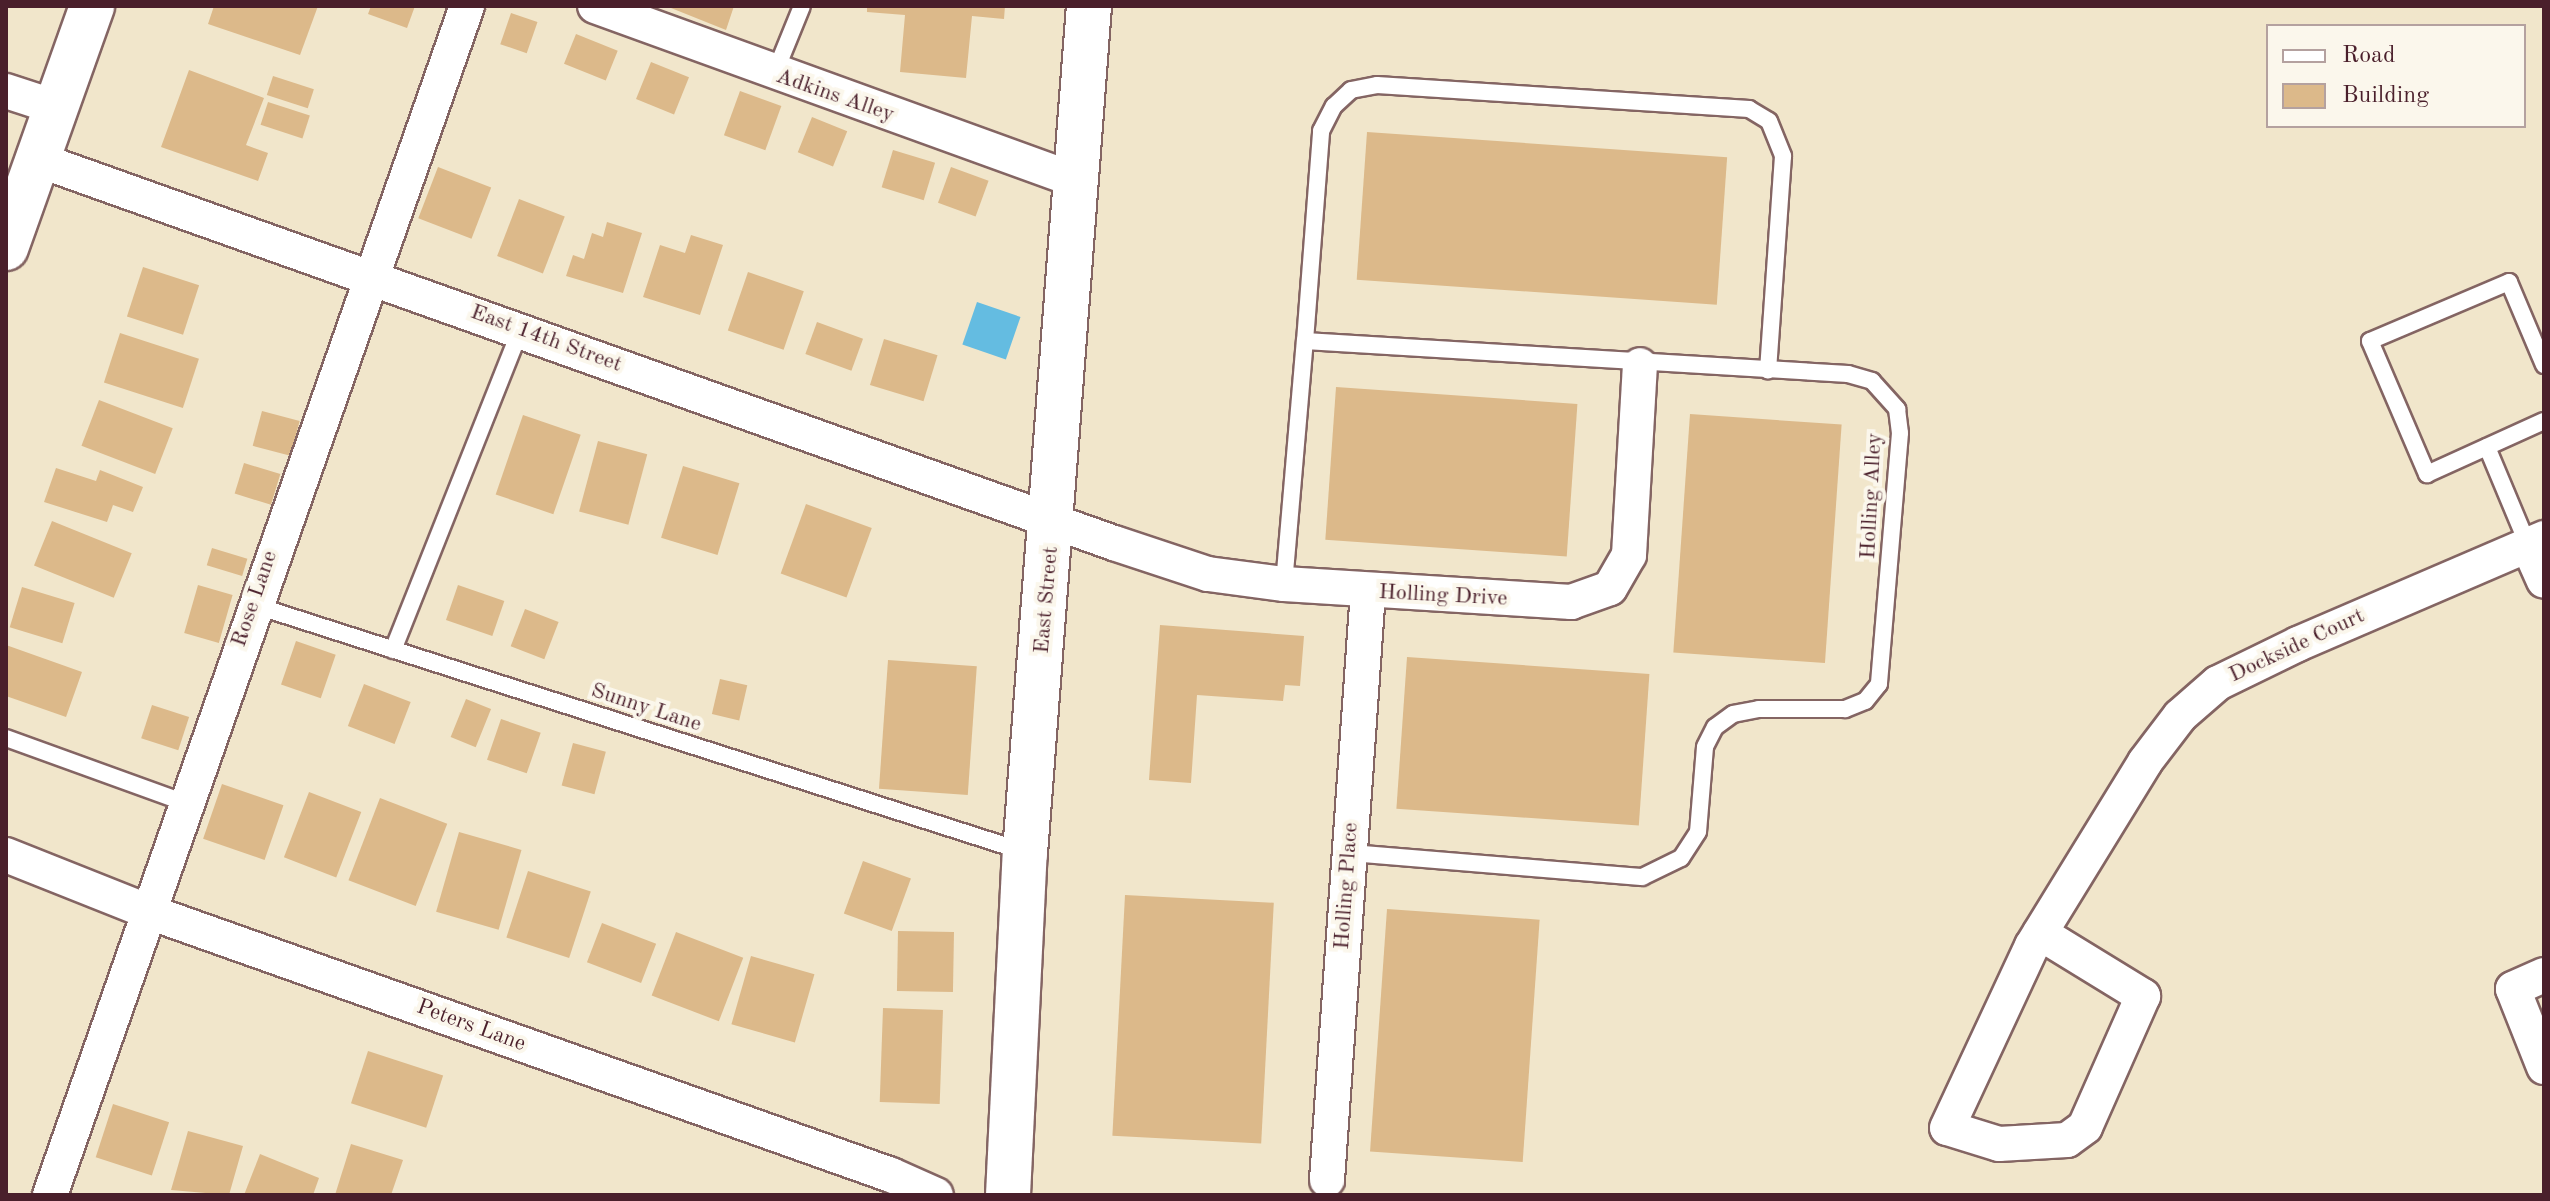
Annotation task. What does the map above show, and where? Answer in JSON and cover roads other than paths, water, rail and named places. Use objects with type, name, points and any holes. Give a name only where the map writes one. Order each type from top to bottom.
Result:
[{"type":"main road","points":[[6,248],[92,6]]},
{"type":"main road","name":"East Street","points":[[1008,1195],[1025,853],[1054,522],[1089,6]]},
{"type":"street","name":"Rose Lane","points":[[50,1195],[152,913],[253,605],[467,6]]},
{"type":"street","name":"Adkins Alley","points":[[595,6],[774,75],[1078,181]]},
{"type":"street","points":[[6,91],[55,107]]},
{"type":"street","name":"East 14th Street","points":[[36,159],[521,329],[1054,522]]},
{"type":"street","name":"Holling Drive","points":[[1054,522],[1208,574],[1368,591],[1571,602],[1610,588],[1629,555],[1640,365]]},
{"type":"street","points":[[2536,542],[2544,581]]},
{"type":"street","name":"Dockside Court","points":[[2040,933],[2143,996],[2085,1127],[2067,1140],[1999,1144],[1947,1128],[2032,946],[2145,762],[2180,716],[2218,683],[2536,542]]},
{"type":"street","name":"Holling Place","points":[[1327,1180],[1368,591]]},
{"type":"street","name":"Peters Lane","points":[[6,855],[152,913],[889,1185],[936,1195]]},
{"type":"street","points":[[2544,975],[2513,989],[2544,1067]]},
{"type":"lane","points":[[774,75],[802,6]]},
{"type":"lane","points":[[1284,584],[1321,131],[1334,106],[1351,90],[1377,85],[1749,109],[1769,121],[1779,136],[1783,156],[1768,370]]},
{"type":"lane","points":[[2544,365],[2509,282],[2370,341],[2427,474],[2544,421]]},
{"type":"lane","points":[[393,650],[521,329]]},
{"type":"lane","name":"Holling Alley","points":[[1305,341],[1640,365],[1848,374],[1872,381],[1897,409],[1900,433],[1884,668],[1865,701],[1820,713],[1759,709],[1733,714],[1715,727],[1705,747],[1698,832],[1681,858],[1651,875],[1350,853]]},
{"type":"lane","points":[[2487,447],[2536,542]]},
{"type":"lane","name":"Sunny Lane","points":[[253,605],[1025,853]]},
{"type":"lane","points":[[6,738],[188,804]]},
{"type":"water","points":[[977,302],[1020,317],[1006,360],[962,345]]}]
